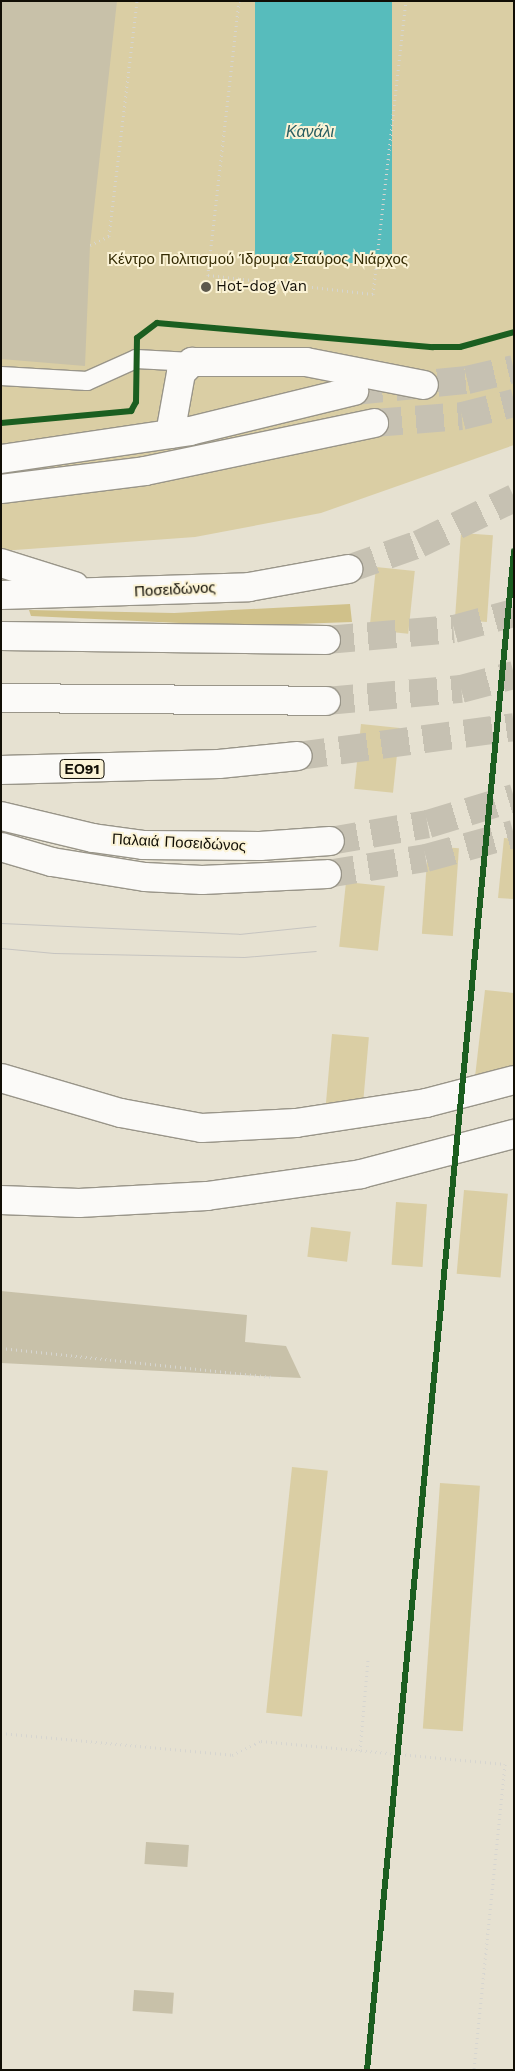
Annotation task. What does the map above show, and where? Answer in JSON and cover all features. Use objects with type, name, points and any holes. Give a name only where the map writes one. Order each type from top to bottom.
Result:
[{"type":"main road","points":[[170,434],[181,372],[192,362],[306,362],[424,385]]},
{"type":"main road","points":[[1,459],[170,434],[354,391]]},
{"type":"main road","points":[[1,489],[145,471],[374,423]]},
{"type":"main road","points":[[1,564],[97,594]]},
{"type":"main road","name":"Ποσειδώνος","points":[[1,595],[97,594],[249,587],[348,569]]},
{"type":"main road","points":[[1,636],[326,640]]},
{"type":"main road","points":[[1,698],[326,701]]},
{"type":"main road","name":"ΕΟ91","points":[[1,770],[209,764],[298,756]]},
{"type":"main road","name":"Παλαιά Ποσειδώνος","points":[[1,816],[93,838],[143,845],[260,846],[330,842]]},
{"type":"main road","points":[[1,847],[52,862],[145,877],[202,880],[327,874]]},
{"type":"main road","points":[[1,1078],[121,1112],[202,1128],[251,1128],[426,1104],[514,1080]]},
{"type":"main road","points":[[1,1200],[80,1203],[207,1196],[362,1174],[514,1134]]},
{"type":"lane","points":[[1,376],[87,381],[136,360],[192,362]]},
{"type":"path","points":[[90,245],[109,236],[137,1]]},
{"type":"path","points":[[238,1],[208,275],[373,294],[406,1]]},
{"type":"path","points":[[1,1348],[274,1377]]},
{"type":"path","points":[[360,1751],[368,1659]]},
{"type":"path","points":[[1,1733],[232,1756],[261,1741],[505,1764],[474,2070]]},
{"type":"path","points":[[397,1762],[399,1742]]},
{"type":"green space","name":"Κέντρο Πολιτισμού Ίδρυμα Σταύρος Νιάρχος","points":[[1,1],[514,1],[514,445],[321,513],[195,537],[1,551]]},
{"type":"green space","points":[[461,533],[493,535],[487,622],[455,620]]},
{"type":"green space","points":[[376,567],[415,571],[408,634],[369,630]]},
{"type":"green space","points":[[361,724],[400,728],[393,793],[354,789]]},
{"type":"green space","points":[[504,838],[514,839],[514,899],[498,898]]},
{"type":"green space","points":[[428,846],[459,848],[453,936],[422,934]]},
{"type":"green space","points":[[346,882],[385,886],[378,951],[339,947]]},
{"type":"green space","points":[[485,990],[514,993],[514,1081],[475,1077]]},
{"type":"green space","points":[[332,1034],[369,1037],[361,1129],[324,1126]]},
{"type":"green space","points":[[464,1190],[508,1194],[501,1278],[457,1274]]},
{"type":"green space","points":[[396,1202],[427,1204],[423,1267],[392,1265]]},
{"type":"green space","points":[[311,1227],[351,1232],[347,1262],[307,1257]]},
{"type":"green space","points":[[292,1467],[328,1471],[302,1716],[266,1713]]},
{"type":"green space","points":[[440,1483],[480,1486],[463,1731],[423,1728]]},
{"type":"shaded area","points":[[350,604],[352,622],[243,626],[31,616],[29,610],[174,613]]},
{"type":"water","name":"Κανάλι","points":[[255,1],[392,1],[392,263],[255,263]]},
{"type":"building","points":[[1,1],[117,1],[90,245],[85,366],[1,359]]},
{"type":"building","points":[[1,1291],[247,1315],[245,1342],[286,1346],[301,1378],[1,1363]]},
{"type":"building","points":[[146,1842],[189,1845],[187,1867],[144,1864]]},
{"type":"building","points":[[134,1990],[174,1993],[172,2014],[133,2011]]},
{"type":"tunnel","points":[[354,391],[467,380],[514,369]]},
{"type":"tunnel","points":[[374,423],[462,416],[514,403]]},
{"type":"tunnel","points":[[348,569],[419,544],[514,498]]},
{"type":"tunnel","points":[[326,640],[454,629],[514,613]]},
{"type":"tunnel","points":[[326,701],[461,689],[514,675]]},
{"type":"tunnel","points":[[298,756],[514,727]]},
{"type":"tunnel","points":[[330,841],[428,824],[514,798]]},
{"type":"tunnel","points":[[327,874],[426,858],[514,834]]},
{"type":"tram line","points":[[1,923],[239,934],[316,926]]},
{"type":"tram line","points":[[1,948],[54,953],[244,957],[316,951]]},
{"type":"cycle path","points":[[1,423],[131,411],[136,402],[137,338],[157,323],[433,347],[460,347],[514,332]]},
{"type":"cycle path","points":[[367,2070],[514,551]]},
{"type":"place","name":"Hot-dog Van","points":[[206,287]]}]
